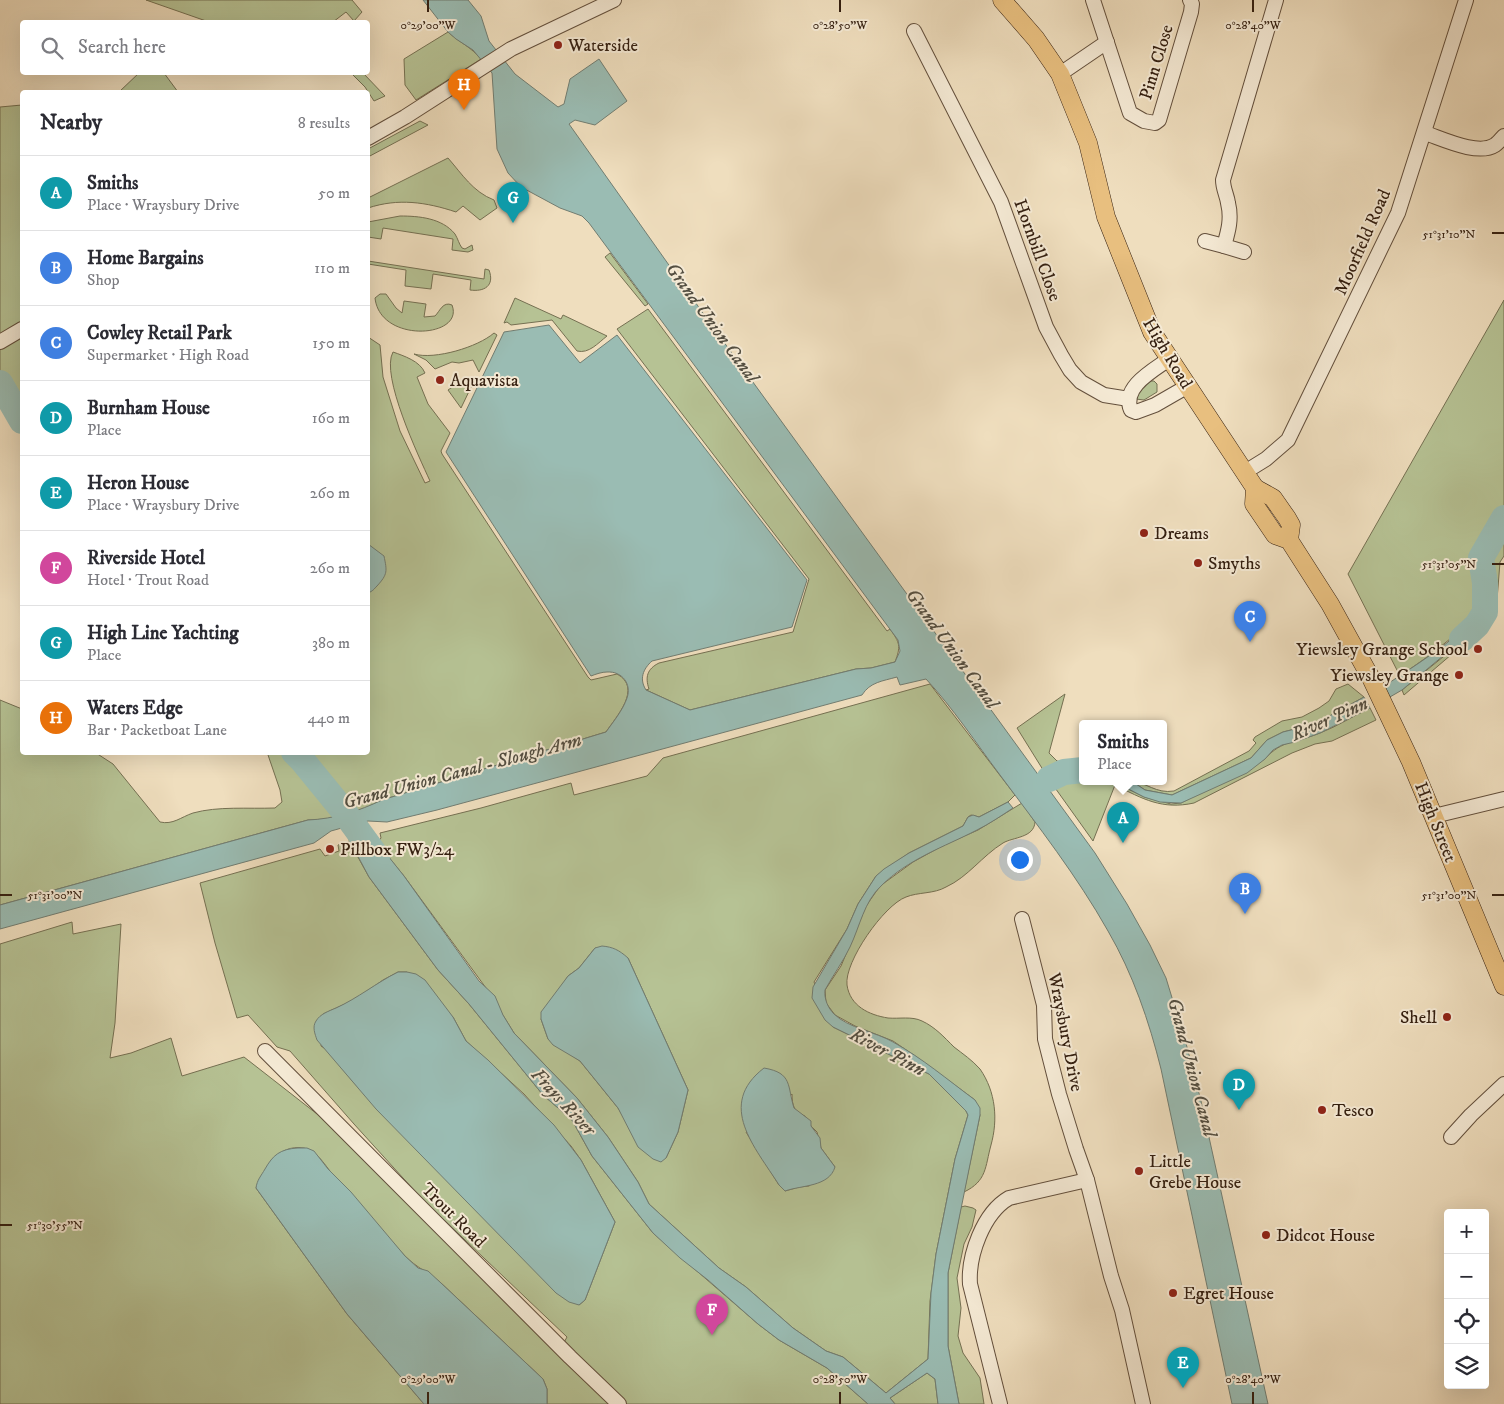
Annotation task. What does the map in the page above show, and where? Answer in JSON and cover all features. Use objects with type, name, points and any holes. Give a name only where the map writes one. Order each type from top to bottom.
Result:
[{"type":"main road","name":"High Road","points":[[1002,0],[1036,39],[1060,74],[1088,143],[1106,217],[1152,332],[1256,488],[1273,498],[1287,518],[1291,525],[1289,540],[1330,604],[1373,683]]},
{"type":"main road","name":"High Street","points":[[1373,683],[1411,762],[1504,986]]},
{"type":"street","points":[[370,137],[405,117],[511,49],[614,0]]},
{"type":"street","name":"Pinn Close","points":[[1093,0],[1130,113],[1144,121],[1155,123],[1158,120],[1191,12],[1192,4],[1190,0]]},
{"type":"street","points":[[1224,246],[1230,225],[1230,215],[1223,188],[1223,180],[1276,0]]},
{"type":"street","name":"Moorfield Road","points":[[1245,472],[1266,459],[1288,440],[1391,230],[1425,133],[1466,0]]},
{"type":"street","name":"Hornbill Close","points":[[914,32],[1001,202],[1046,327],[1061,355],[1070,370],[1081,382],[1104,395],[1129,399]]},
{"type":"street","points":[[1060,74],[1107,42]]},
{"type":"street","points":[[1425,133],[1472,148],[1484,149],[1495,145],[1504,136]]},
{"type":"street","points":[[1205,241],[1244,252]]},
{"type":"street","points":[[0,342],[20,330]]},
{"type":"street","points":[[1169,359],[1131,391],[1129,399],[1131,410],[1140,412],[1188,386]]},
{"type":"street","points":[[1434,816],[1504,799]]},
{"type":"street","name":"Wraysbury Drive","points":[[1022,919],[1044,1005],[1045,1039],[1059,1094],[1087,1180],[1111,1276],[1122,1310],[1142,1404]]},
{"type":"street","name":"Trout Road","points":[[265,1051],[619,1404]]},
{"type":"street","points":[[1451,1137],[1504,1084]]},
{"type":"street","points":[[1000,1404],[970,1284],[970,1267],[973,1251],[988,1219],[1002,1202],[1008,1198],[1087,1180]]},
{"type":"green space","points":[[146,0],[352,0],[362,12],[355,20],[346,12],[336,20],[203,20]]},
{"type":"green space","points":[[448,32],[481,59],[416,100],[405,85],[404,59]]},
{"type":"green space","points":[[137,75],[165,75],[177,90],[121,90]]},
{"type":"green space","points":[[353,75],[365,75],[385,96],[374,101],[370,95],[370,90],[367,90]]},
{"type":"green space","points":[[20,105],[20,328],[0,339],[0,107]]},
{"type":"green space","points":[[420,121],[428,125],[370,156],[370,148]]},
{"type":"green space","points":[[448,158],[474,187],[494,200],[497,208],[480,220],[463,206],[456,212],[412,202],[390,203],[370,207],[370,197]]},
{"type":"green space","points":[[400,216],[430,219],[444,224],[450,229],[455,234],[462,248],[465,249],[472,245],[473,250],[468,252],[452,250],[453,239],[383,228],[381,239],[370,237],[370,222]]},
{"type":"green space","points":[[610,253],[648,304],[645,306],[605,257]]},
{"type":"green space","points":[[370,261],[484,279],[485,269],[489,270],[491,280],[484,289],[470,290],[471,280],[433,274],[431,289],[405,286],[406,270],[370,264]]},
{"type":"green space","points":[[380,294],[386,294],[402,313],[404,301],[426,304],[424,317],[435,316],[444,305],[449,304],[452,305],[453,316],[446,324],[435,329],[420,331],[405,329],[391,323],[380,313],[375,298]]},
{"type":"green space","points":[[515,298],[561,319],[563,315],[607,336],[597,345],[581,352],[577,351],[552,320],[511,325],[507,322],[504,323]]},
{"type":"green space","points":[[1504,300],[1504,518],[1481,558],[1485,583],[1485,598],[1482,611],[1475,619],[1430,655],[1400,676],[1348,574]]},
{"type":"green space","points":[[648,309],[887,631],[890,629],[898,645],[895,662],[871,668],[856,669],[690,710],[646,690],[649,689],[648,674],[659,663],[793,632],[809,579],[617,329]]},
{"type":"green space","points":[[494,333],[497,335],[479,372],[473,360],[459,363],[452,362],[435,369],[426,360],[414,354],[433,355],[456,351],[478,343]]},
{"type":"green space","points":[[20,336],[20,411],[0,378],[0,347]]},
{"type":"green space","points":[[370,338],[380,345],[383,377],[400,431],[425,483],[430,481],[410,436],[396,397],[390,363],[393,352],[411,360],[423,369],[425,373],[417,377],[428,404],[450,433],[441,451],[442,454],[588,677],[591,680],[617,674],[628,687],[628,695],[621,711],[606,732],[382,800],[350,813],[303,755],[370,755]]},
{"type":"green space","points":[[474,381],[461,408],[448,390],[457,384]]},
{"type":"green space","points":[[1149,381],[1154,381],[1157,384],[1157,392],[1144,400],[1136,399],[1138,391]]},
{"type":"green space","points":[[0,387],[20,422],[20,429],[0,392]]},
{"type":"green space","points":[[1504,520],[1504,556],[1500,562],[1497,600],[1493,614],[1479,631],[1404,695],[1402,690],[1464,640],[1485,621],[1489,614],[1483,558]]},
{"type":"green space","points":[[930,684],[1015,795],[1008,802],[979,817],[971,815],[963,826],[909,853],[876,876],[858,904],[847,929],[814,982],[833,1027],[929,1074],[968,1115],[955,1159],[936,1254],[930,1301],[928,1359],[886,1393],[843,1357],[826,1351],[793,1328],[746,1287],[719,1268],[649,1204],[638,1182],[608,1137],[577,1098],[514,1033],[486,988],[404,876],[377,843],[381,838],[380,833],[571,783],[574,795],[647,776],[663,758]],"holes":[[[595,948],[628,958],[688,1090],[678,1132],[666,1158],[626,1121],[618,1108],[580,1061],[548,1039],[541,1019],[568,976],[579,968]],[[792,1094],[794,1108],[798,1113],[805,1116],[817,1132],[821,1148],[835,1167],[809,1186],[785,1191],[779,1185],[746,1132]]]},
{"type":"green space","points":[[1348,684],[1364,697],[1315,724],[1283,732],[1267,740],[1251,758],[1172,795],[1145,790],[1138,785],[1145,785],[1162,791],[1174,791],[1249,751],[1256,743],[1253,740],[1255,737],[1282,721],[1302,717],[1319,708],[1329,701],[1336,689]]},
{"type":"green space","points":[[1065,694],[1049,753],[1057,761],[1065,763],[1045,773],[1017,728]]},
{"type":"green space","points":[[0,700],[20,708],[20,755],[99,755],[113,764],[160,822],[173,822],[193,813],[213,809],[275,808],[282,802],[280,790],[268,755],[293,755],[343,814],[327,819],[308,820],[0,905]]},
{"type":"green space","points":[[1370,708],[1376,720],[1332,741],[1315,744],[1292,753],[1194,803],[1172,805],[1153,802],[1115,785],[1120,785],[1144,797],[1171,804],[1181,803],[1265,759],[1277,748],[1327,730]]},
{"type":"green space","points":[[1079,775],[1079,785],[1115,785],[1093,841],[1053,785],[1070,776]]},
{"type":"green space","points":[[1022,803],[1035,822],[1031,831],[1003,843],[954,883],[936,891],[911,895],[897,902],[867,935],[852,963],[848,975],[847,985],[856,1004],[867,1012],[881,1017],[918,1019],[927,1023],[974,1063],[985,1078],[994,1106],[993,1136],[984,1173],[972,1188],[964,1192],[980,1115],[975,1100],[893,1041],[855,1026],[835,1015],[826,1003],[825,990],[841,966],[866,906],[880,886],[913,862],[942,846],[978,830]]},
{"type":"green space","points":[[349,841],[369,877],[438,970],[469,1004],[543,1095],[572,1120],[592,1156],[653,1233],[758,1324],[779,1340],[827,1368],[868,1404],[623,1404],[562,1346],[567,1337],[423,1200],[290,1051],[277,1047],[248,1015],[237,1018],[200,883],[320,849],[325,856],[339,851],[338,845]],"holes":[[[398,972],[407,972],[453,1017],[466,1041],[524,1094],[571,1146],[581,1160],[615,1222],[585,1300],[579,1305],[355,1084],[327,1050],[321,1046],[323,1014],[356,999]]]},
{"type":"green space","points":[[72,922],[73,934],[121,924],[115,1023],[110,1058],[131,1053],[171,1038],[182,1076],[244,1057],[326,1121],[611,1404],[547,1404],[547,1389],[543,1379],[441,1283],[405,1256],[317,1155],[309,1149],[294,1148],[286,1150],[274,1159],[256,1188],[347,1314],[424,1404],[0,1404],[0,944]]},
{"type":"green space","points":[[965,1206],[976,1210],[972,1227],[964,1244],[957,1278],[961,1308],[958,1336],[963,1353],[980,1378],[984,1404],[959,1404],[948,1346],[948,1273],[961,1207]]},
{"type":"green space","points":[[927,1373],[935,1379],[938,1404],[895,1404],[890,1398]]},
{"type":"water","points":[[423,0],[468,0],[481,16],[489,41],[515,74],[558,107],[564,104],[570,79],[599,59],[627,101],[595,125],[575,120],[569,124],[710,323],[1095,853],[1127,904],[1166,978],[1187,1047],[1201,1101],[1268,1404],[1232,1404],[1161,1069],[1146,1016],[1133,981],[1117,947],[1096,911],[1043,832],[946,702],[926,679],[900,685],[897,677],[869,687],[862,695],[437,810],[387,822],[368,821],[356,824],[331,831],[314,843],[0,929],[0,905],[308,820],[346,814],[382,800],[606,732],[618,716],[625,702],[628,693],[627,683],[621,676],[612,672],[603,672],[591,676],[446,452],[504,332],[549,325],[580,363],[617,335],[807,580],[792,627],[652,661],[646,667],[642,678],[646,690],[690,710],[856,669],[871,668],[895,662],[900,651],[898,640],[589,223],[582,216],[560,208],[521,187],[508,173],[497,149],[492,73],[473,50],[448,32]]},
{"type":"water","points":[[370,546],[384,556],[386,569],[381,582],[370,592]]},
{"type":"water","points":[[1482,611],[1489,614],[1479,626],[1402,690],[1383,701],[1378,690],[1446,644]]},
{"type":"water","points":[[1364,697],[1370,708],[1320,733],[1282,745],[1273,750],[1247,773],[1181,803],[1160,802],[1144,797],[1121,785],[1138,785],[1145,790],[1172,795],[1251,758],[1267,740],[1283,732],[1315,724]]},
{"type":"water","points":[[1067,762],[1079,763],[1079,775],[1070,776]]},
{"type":"water","points":[[1065,763],[1068,777],[1053,785],[1045,773]]},
{"type":"water","points":[[1008,802],[1013,808],[982,828],[927,854],[903,868],[875,892],[866,907],[850,947],[825,990],[828,1006],[840,1019],[886,1038],[904,1048],[975,1100],[980,1108],[948,1273],[948,1346],[959,1404],[938,1404],[935,1379],[927,1373],[890,1398],[895,1404],[868,1404],[827,1368],[779,1340],[758,1324],[653,1233],[592,1156],[572,1120],[543,1095],[469,1004],[438,970],[369,877],[345,832],[363,827],[369,832],[404,876],[479,981],[495,996],[503,1015],[514,1033],[577,1098],[608,1137],[638,1182],[649,1204],[719,1268],[746,1287],[793,1328],[826,1351],[843,1357],[886,1393],[928,1359],[931,1293],[936,1254],[955,1159],[968,1115],[929,1074],[833,1027],[825,1020],[812,998],[813,987],[847,929],[858,904],[876,876],[909,853],[963,826],[968,817],[973,815],[979,817]]},
{"type":"water","points":[[602,946],[616,949],[628,958],[688,1090],[678,1132],[666,1158],[661,1162],[653,1159],[638,1147],[618,1108],[580,1061],[553,1045],[548,1039],[541,1019],[541,1012],[568,976],[579,968],[595,948]]},
{"type":"water","points":[[398,972],[416,974],[425,980],[453,1017],[466,1041],[554,1125],[581,1160],[615,1222],[585,1300],[579,1305],[569,1302],[556,1293],[376,1109],[317,1040],[314,1026],[320,1016],[352,1000]]},
{"type":"water","points":[[764,1068],[780,1073],[784,1077],[789,1087],[794,1108],[811,1121],[811,1126],[820,1138],[821,1148],[835,1167],[832,1174],[821,1182],[785,1191],[779,1185],[751,1141],[744,1126],[741,1111],[743,1097],[750,1082]]},
{"type":"water","points":[[307,1148],[314,1151],[405,1256],[418,1268],[428,1271],[543,1379],[547,1389],[547,1404],[424,1404],[347,1314],[256,1188],[259,1178],[274,1156],[282,1151]]},
{"type":"waterway","name":"Frays River","points":[[0,383],[20,418]]},
{"type":"waterway","name":"River Pinn","points":[[1462,639],[1477,625],[1485,612],[1485,583],[1481,558],[1504,518]]},
{"type":"waterway","name":"Frays River","points":[[297,755],[342,809],[377,857]]},
{"type":"waterway","name":"River Pinn","points":[[1049,779],[1064,772],[1079,770]]},
{"type":"place","name":"Waterside","points":[[558,45]]},
{"type":"place","name":"Waters Edge","points":[[464,110]]},
{"type":"place","name":"High Line Yachting","points":[[513,223]]},
{"type":"place","name":"Aquavista","points":[[440,380]]},
{"type":"place","name":"Dreams","points":[[1144,533]]},
{"type":"place","name":"Smyths","points":[[1198,563]]},
{"type":"place","name":"Cowley Retail Park","points":[[1250,642]]},
{"type":"place","name":"Yiewsley Grange School","points":[[1478,649]]},
{"type":"place","name":"Yiewsley Grange","points":[[1459,675]]},
{"type":"place","name":"Smiths","points":[[1123,843]]},
{"type":"place","name":"Pillbox FW3/24","points":[[330,849]]},
{"type":"place","name":"Home Bargains","points":[[1245,914]]},
{"type":"place","name":"Shell","points":[[1447,1017]]},
{"type":"place","name":"Burnham House","points":[[1239,1110]]},
{"type":"place","name":"Tesco","points":[[1322,1110]]},
{"type":"place","name":"Little Grebe House","points":[[1139,1171]]},
{"type":"place","name":"Didcot House","points":[[1266,1235]]},
{"type":"place","name":"Egret House","points":[[1173,1293]]},
{"type":"place","name":"Riverside Hotel","points":[[712,1335]]},
{"type":"place","name":"Heron House","points":[[1183,1388]]},
{"type":"water label","name":"Grand Union Canal","points":[[713,322]]},
{"type":"water label","name":"Grand Union Canal","points":[[953,648]]},
{"type":"water label","name":"Grand Union Canal - Slough Arm","points":[[462,770]]},
{"type":"water label","name":"Grand Union Canal","points":[[1193,1067]]}]
